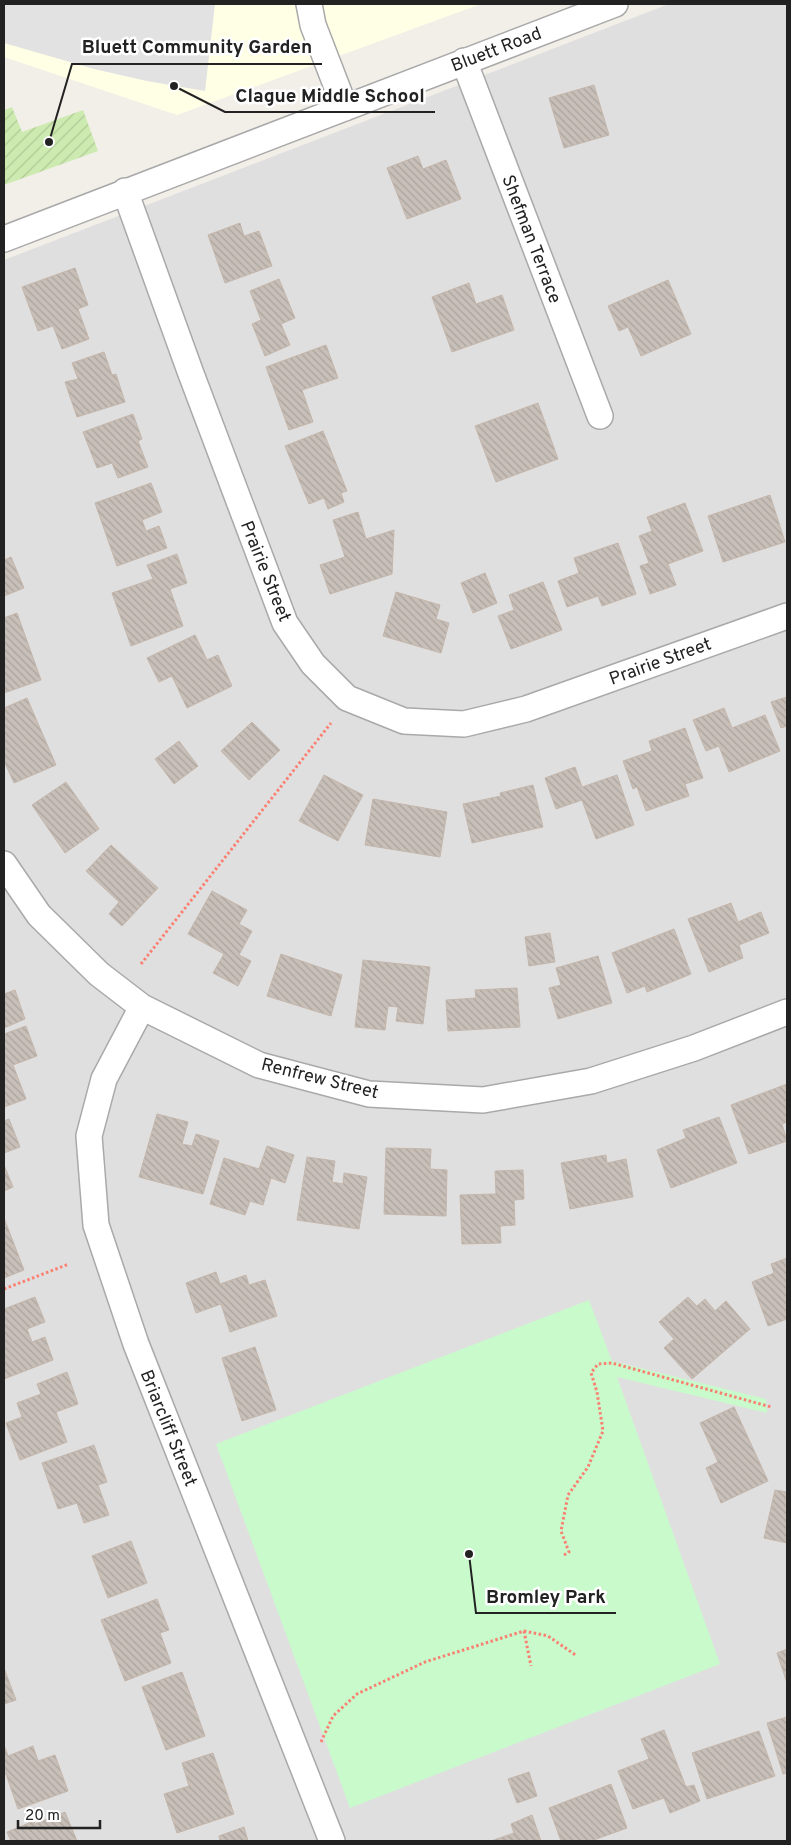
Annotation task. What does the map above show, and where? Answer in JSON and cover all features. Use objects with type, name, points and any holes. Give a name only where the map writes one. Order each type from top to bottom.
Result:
[{"type":"street","points":[[309,4],[314,25],[345,108]]},
{"type":"street","name":"Bluett Road","points":[[4,239],[615,4]]},
{"type":"street","name":"Shefman Terrace","points":[[464,61],[600,416]]},
{"type":"street","name":"Prairie Street","points":[[125,192],[193,380],[285,623],[313,664],[347,698],[404,721],[464,724],[526,709],[787,616]]},
{"type":"street","name":"Renfrew Street","points":[[4,864],[39,915],[99,974],[142,1007],[259,1065],[368,1094],[483,1100],[592,1082],[694,1048],[787,1012]]},
{"type":"street","name":"Briarcliff Street","points":[[142,1007],[104,1079],[89,1136],[96,1225],[136,1344],[332,1841]]},
{"type":"path","points":[[141,964],[331,723]]},
{"type":"path","points":[[4,1289],[69,1264]]},
{"type":"path","points":[[564,1555],[569,1552],[561,1531],[568,1496],[588,1467],[602,1431],[597,1392],[591,1373],[598,1364],[612,1363],[771,1407]]},
{"type":"path","points":[[524,1631],[531,1666]]},
{"type":"path","points":[[318,1749],[333,1716],[357,1694],[425,1662],[524,1631],[548,1636],[577,1656]]},
{"type":"shaded area","points":[[4,4],[481,4],[177,115],[4,57]]},
{"type":"shaded area","points":[[4,4],[215,4],[205,91],[94,69],[4,43]]},
{"type":"shaded area","points":[[669,4],[787,4],[787,1841],[4,1841],[4,260]]},
{"type":"green space","points":[[12,107],[22,132],[83,110],[98,151],[4,185],[4,110]]},
{"type":"green space","points":[[589,1300],[612,1361],[766,1399],[767,1413],[617,1377],[720,1664],[350,1808],[216,1444]]},
{"type":"building","points":[[594,85],[609,135],[564,148],[549,98]]},
{"type":"building","points":[[418,156],[423,169],[446,160],[461,199],[407,219],[387,168]]},
{"type":"building","points":[[240,223],[244,236],[259,231],[272,266],[225,283],[208,235]]},
{"type":"building","points":[[75,268],[88,305],[78,309],[89,339],[62,349],[53,326],[38,331],[22,287]]},
{"type":"building","points":[[279,279],[295,318],[281,324],[290,345],[265,356],[252,324],[261,320],[250,291]]},
{"type":"building","points":[[668,280],[691,334],[641,356],[628,327],[619,331],[608,306]]},
{"type":"building","points":[[469,283],[476,304],[502,295],[514,330],[452,352],[432,297]]},
{"type":"building","points":[[326,345],[338,378],[302,390],[313,422],[289,430],[266,367]]},
{"type":"building","points":[[104,352],[112,375],[116,374],[125,402],[77,417],[65,382],[78,379],[72,363]]},
{"type":"building","points":[[538,403],[558,459],[496,482],[475,426]]},
{"type":"building","points":[[133,414],[142,439],[138,441],[148,467],[118,478],[112,463],[97,468],[83,432]]},
{"type":"building","points":[[323,431],[347,491],[341,493],[344,502],[328,509],[324,498],[309,504],[285,446]]},
{"type":"building","points":[[151,483],[162,512],[142,520],[146,531],[159,526],[167,548],[117,566],[95,503]]},
{"type":"building","points":[[770,495],[785,542],[723,562],[708,516]]},
{"type":"building","points":[[685,503],[703,551],[668,564],[676,585],[650,594],[640,566],[649,563],[639,536],[652,531],[647,517]]},
{"type":"building","points":[[358,512],[366,539],[394,530],[392,574],[330,594],[320,565],[345,557],[333,520]]},
{"type":"building","points":[[618,543],[636,594],[602,606],[598,596],[567,607],[558,581],[579,573],[574,558]]},
{"type":"building","points":[[177,554],[187,583],[170,589],[183,626],[131,646],[112,593],[153,579],[147,565]]},
{"type":"building","points":[[11,557],[24,588],[4,596],[4,560]]},
{"type":"building","points":[[485,573],[497,603],[473,613],[461,583]]},
{"type":"building","points":[[543,582],[562,630],[511,649],[498,616],[514,610],[509,595]]},
{"type":"building","points":[[396,592],[440,605],[436,619],[449,623],[441,653],[383,636]]},
{"type":"building","points":[[17,613],[41,680],[4,693],[4,618]]},
{"type":"building","points":[[195,635],[207,660],[218,655],[232,686],[187,708],[172,676],[159,682],[147,658]]},
{"type":"building","points":[[787,697],[787,726],[781,728],[771,702]]},
{"type":"building","points":[[27,698],[56,765],[14,783],[4,761],[4,708]]},
{"type":"building","points":[[724,708],[732,728],[765,715],[780,751],[729,772],[719,746],[706,751],[693,720]]},
{"type":"building","points":[[252,722],[280,750],[249,780],[221,751]]},
{"type":"building","points":[[685,728],[703,778],[685,784],[689,796],[646,811],[637,787],[633,789],[623,761],[652,751],[649,741]]},
{"type":"building","points":[[179,741],[198,766],[174,784],[155,759]]},
{"type":"building","points":[[575,767],[582,787],[617,775],[634,825],[596,839],[582,800],[556,809],[545,778]]},
{"type":"building","points":[[324,775],[363,795],[338,841],[299,821]]},
{"type":"building","points":[[66,782],[99,829],[65,853],[32,805]]},
{"type":"building","points":[[533,785],[543,827],[472,843],[463,804],[501,796],[500,793]]},
{"type":"building","points":[[373,799],[447,812],[440,857],[365,845]]},
{"type":"building","points":[[111,845],[158,888],[122,926],[109,914],[119,902],[86,871]]},
{"type":"building","points":[[212,891],[247,910],[239,924],[252,931],[239,955],[251,961],[238,986],[213,973],[224,954],[188,934]]},
{"type":"building","points":[[731,903],[738,922],[761,912],[769,933],[739,945],[743,958],[709,972],[688,919]]},
{"type":"building","points":[[674,929],[691,974],[647,992],[645,986],[627,993],[612,953]]},
{"type":"building","points":[[550,933],[555,962],[529,966],[525,937]]},
{"type":"building","points":[[281,954],[342,975],[331,1016],[267,996]]},
{"type":"building","points":[[598,956],[612,1003],[558,1019],[549,988],[561,985],[556,968]]},
{"type":"building","points":[[363,960],[430,967],[423,1024],[396,1021],[398,1007],[388,1006],[385,1030],[355,1027]]},
{"type":"building","points":[[517,988],[520,1027],[448,1031],[446,1000],[476,998],[475,990]]},
{"type":"building","points":[[15,990],[25,1019],[4,1028],[4,994]]},
{"type":"building","points":[[26,1026],[37,1056],[13,1065],[26,1099],[4,1107],[4,1034]]},
{"type":"building","points":[[787,1084],[787,1122],[782,1124],[787,1141],[749,1154],[731,1105]]},
{"type":"building","points":[[157,1114],[188,1122],[182,1144],[192,1146],[196,1134],[219,1141],[203,1194],[139,1177]]},
{"type":"building","points":[[719,1117],[737,1163],[671,1188],[657,1150],[686,1138],[683,1130]]},
{"type":"building","points":[[9,1119],[20,1147],[4,1153],[4,1121]]},
{"type":"building","points":[[267,1146],[294,1155],[285,1183],[271,1178],[263,1205],[250,1201],[245,1215],[210,1204],[224,1158],[259,1169]]},
{"type":"building","points":[[386,1148],[431,1149],[430,1169],[447,1170],[446,1216],[384,1214]]},
{"type":"building","points":[[606,1155],[607,1163],[626,1159],[633,1197],[570,1209],[561,1163]]},
{"type":"building","points":[[307,1157],[335,1161],[332,1182],[343,1184],[344,1173],[367,1177],[359,1229],[297,1220]]},
{"type":"building","points":[[4,1165],[13,1187],[4,1191]]},
{"type":"building","points":[[523,1170],[524,1199],[514,1200],[515,1225],[500,1226],[501,1243],[462,1244],[460,1195],[496,1194],[495,1171]]},
{"type":"building","points":[[4,1218],[24,1270],[4,1278]]},
{"type":"building","points":[[787,1258],[787,1319],[768,1326],[752,1282],[774,1273],[771,1264]]},
{"type":"building","points":[[216,1272],[220,1284],[246,1275],[249,1285],[265,1280],[277,1316],[230,1332],[221,1304],[196,1313],[186,1283]]},
{"type":"building","points":[[35,1297],[45,1322],[27,1329],[32,1342],[45,1337],[53,1360],[4,1379],[4,1309]]},
{"type":"building","points":[[688,1297],[697,1306],[705,1299],[715,1311],[726,1301],[750,1329],[692,1379],[664,1348],[674,1339],[659,1322]]},
{"type":"building","points":[[255,1347],[276,1410],[242,1421],[222,1358]]},
{"type":"building","points":[[67,1372],[78,1404],[56,1412],[67,1442],[20,1460],[6,1423],[22,1417],[17,1403],[41,1394],[37,1384]]},
{"type":"building","points":[[734,1407],[768,1481],[721,1503],[706,1468],[718,1462],[700,1423]]},
{"type":"building","points":[[94,1445],[107,1482],[98,1485],[109,1515],[84,1523],[77,1503],[58,1509],[42,1463]]},
{"type":"building","points":[[775,1490],[787,1492],[787,1543],[764,1538]]},
{"type":"building","points":[[131,1541],[147,1583],[108,1598],[92,1556]]},
{"type":"building","points":[[157,1599],[169,1630],[160,1633],[171,1663],[125,1681],[101,1620]]},
{"type":"building","points":[[787,1649],[787,1683],[777,1653]]},
{"type":"building","points":[[4,1668],[16,1700],[4,1704]]},
{"type":"building","points":[[182,1672],[205,1736],[166,1750],[142,1687]]},
{"type":"building","points":[[787,1717],[787,1773],[783,1774],[767,1723]]},
{"type":"building","points":[[664,1730],[686,1787],[694,1785],[700,1801],[670,1813],[664,1798],[633,1809],[618,1771],[649,1759],[641,1739]]},
{"type":"building","points":[[759,1731],[775,1776],[707,1799],[692,1753]]},
{"type":"building","points":[[4,1745],[8,1756],[33,1746],[38,1761],[55,1755],[68,1791],[18,1809],[6,1774],[4,1775]]},
{"type":"building","points":[[213,1753],[234,1814],[177,1833],[164,1794],[189,1786],[182,1763]]},
{"type":"building","points":[[529,1772],[537,1796],[517,1803],[508,1779]]},
{"type":"building","points":[[611,1784],[627,1828],[591,1841],[561,1841],[549,1808]]},
{"type":"building","points":[[65,1812],[77,1841],[11,1841],[7,1832],[34,1821],[35,1824]]},
{"type":"building","points":[[532,1815],[541,1841],[491,1841],[514,1833],[511,1824]]},
{"type":"building","points":[[244,1827],[248,1841],[220,1841],[219,1836]]},
{"type":"place","name":"Clague Middle School","points":[[174,86]]},
{"type":"place","name":"Bluett Community Garden","points":[[49,142]]},
{"type":"place","name":"Bromley Park","points":[[469,1554]]}]
